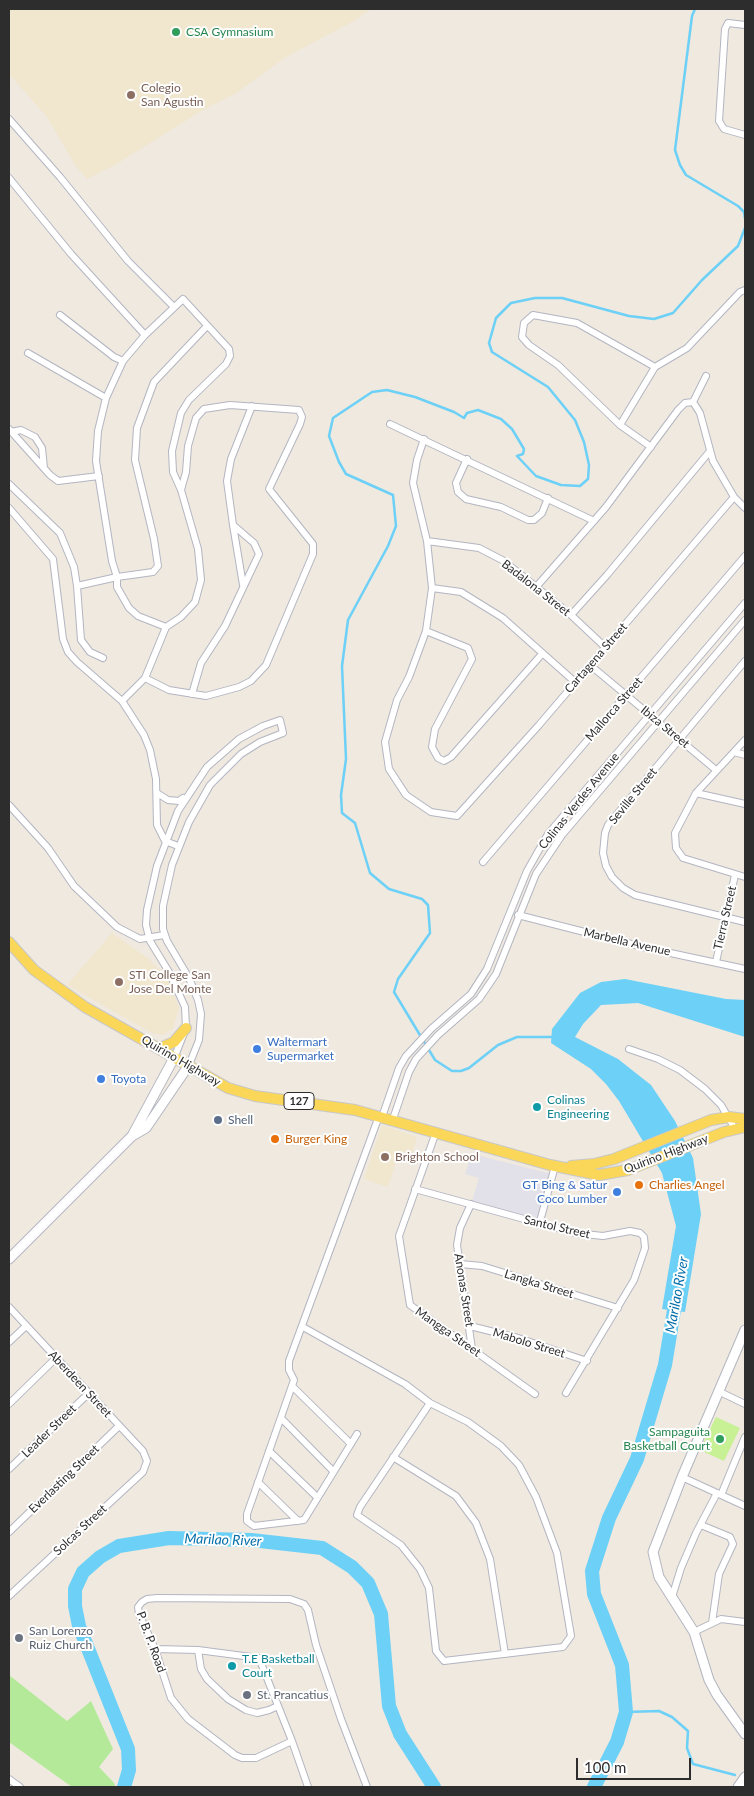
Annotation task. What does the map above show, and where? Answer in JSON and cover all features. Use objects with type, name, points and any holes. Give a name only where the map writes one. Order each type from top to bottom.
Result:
[{"type":"main road","name":"Quirino Highway","points":[[9,942],[34,970],[68,996],[96,1014],[175,1056],[228,1088],[255,1096],[355,1110],[556,1166],[599,1175],[628,1170],[740,1128]]},
{"type":"main road","points":[[160,1048],[174,1042],[186,1028]]},
{"type":"main road","name":"Quirino Highway","points":[[556,1166],[594,1164],[712,1120],[729,1117],[745,1119]]},
{"type":"street","points":[[745,25],[728,23],[724,28],[719,121],[724,129],[745,135]]},
{"type":"street","points":[[9,119],[60,177],[122,254],[173,306]]},
{"type":"street","points":[[9,178],[71,254],[145,335]]},
{"type":"street","points":[[620,425],[655,367],[687,348],[740,292],[745,290]]},
{"type":"street","points":[[122,701],[145,678],[166,627],[180,618],[195,602],[201,580],[198,549],[181,490],[173,472],[172,451],[176,426],[181,413],[189,400],[226,364],[230,356],[229,349],[186,300],[180,300],[173,306],[123,361],[106,398],[98,431],[96,461],[112,561],[117,577],[117,587],[130,608],[138,616],[166,627]]},
{"type":"street","points":[[60,315],[114,357],[123,361]]},
{"type":"street","points":[[651,447],[620,425],[558,365],[529,345],[522,337],[524,323],[533,315],[577,323],[655,367]]},
{"type":"street","points":[[77,586],[117,577],[153,572],[158,566],[154,539],[135,460],[137,428],[154,382],[207,326]]},
{"type":"street","points":[[28,352],[106,398]]},
{"type":"street","points":[[693,402],[706,376]]},
{"type":"street","points":[[537,586],[594,521],[685,403],[693,402]]},
{"type":"street","points":[[693,402],[700,413],[710,451],[734,497],[745,508]]},
{"type":"street","points":[[145,678],[169,690],[206,696],[227,692],[251,681],[259,674],[273,650],[312,554],[312,544],[269,489],[300,424],[302,412],[295,409],[239,404],[212,406],[204,409],[196,418],[188,446],[186,472],[181,490]]},
{"type":"street","points":[[243,585],[228,491],[228,470],[240,431],[252,406]]},
{"type":"street","points":[[390,424],[594,521]]},
{"type":"street","points":[[10,430],[58,481],[99,476]]},
{"type":"street","points":[[10,430],[21,430],[35,437],[42,448],[44,468]]},
{"type":"street","points":[[424,439],[417,460],[413,482],[428,541],[432,588],[426,631],[468,648],[472,659],[435,729],[432,747],[438,758],[444,760],[451,757],[542,654]]},
{"type":"street","points":[[571,615],[607,576],[710,451]]},
{"type":"street","points":[[467,459],[456,483],[458,492],[466,499],[501,507],[528,520],[534,520],[542,513],[548,498]]},
{"type":"street","points":[[9,484],[60,532],[74,568],[82,640],[90,652],[103,658]]},
{"type":"street","name":"Cartagena Street","points":[[426,631],[409,677],[397,700],[385,742],[389,769],[406,795],[432,812],[457,816],[606,647],[734,497]]},
{"type":"street","points":[[9,508],[53,559],[63,639],[68,652],[122,701],[140,728],[150,750],[157,793],[155,818],[165,841],[178,846]]},
{"type":"street","points":[[192,694],[201,663],[225,626],[259,554],[254,543],[233,525]]},
{"type":"street","name":"Badalona Street","points":[[428,541],[479,548],[504,561],[537,586],[606,647]]},
{"type":"street","name":"Mallorca Street","points":[[483,862],[745,556]]},
{"type":"street","points":[[432,588],[461,592],[503,618],[575,682]]},
{"type":"street","name":"Colinas Verdes Avenue","points":[[292,1386],[294,1380],[289,1370],[289,1361],[304,1327],[399,1068],[412,1048],[471,994],[493,958],[526,871],[548,834],[745,603]]},
{"type":"street","name":"Colinas Verdes Avenue","points":[[393,1120],[409,1072],[420,1055],[479,999],[502,961],[536,874],[562,835],[745,620]]},
{"type":"street","name":"Seville Street","points":[[745,661],[608,825],[603,842],[606,866],[612,877],[623,888],[636,895],[745,922]]},
{"type":"street","name":"Ibiza Street","points":[[590,664],[716,770]]},
{"type":"street","points":[[9,1259],[132,1136],[146,1128],[188,1065],[199,1040],[200,1006],[189,978],[164,935],[162,922],[163,906],[178,846],[194,810],[216,778],[246,750],[283,733],[280,720],[252,732],[228,747],[207,767],[186,796],[165,841],[147,910],[148,937],[177,987],[185,1007],[186,1028],[175,1056],[132,1136]]},
{"type":"street","points":[[745,740],[696,793],[675,833],[676,848],[683,858],[745,877]]},
{"type":"street","points":[[734,752],[745,755]]},
{"type":"street","points":[[157,793],[171,801],[179,801],[186,796]]},
{"type":"street","points":[[696,793],[745,804]]},
{"type":"street","points":[[9,805],[48,848],[67,879],[117,927],[140,939],[164,935]]},
{"type":"street","name":"Tierra Street","points":[[716,962],[735,875]]},
{"type":"street","name":"Marbella Avenue","points":[[510,913],[647,948],[745,968]]},
{"type":"street","points":[[493,958],[502,961]]},
{"type":"street","points":[[437,1024],[441,1033]]},
{"type":"street","points":[[412,1048],[420,1055]]},
{"type":"street","points":[[628,1049],[658,1058],[680,1070],[705,1089],[740,1128]]},
{"type":"street","name":"Mangga Street","points":[[436,1132],[399,1236],[410,1305],[535,1394]]},
{"type":"street","points":[[539,1225],[556,1166]]},
{"type":"street","name":"Santol Street","points":[[415,1189],[539,1225],[591,1236],[614,1235],[630,1231],[640,1233],[645,1242],[641,1264],[618,1308],[566,1393]]},
{"type":"street","name":"Anonas Street","points":[[471,1204],[458,1237],[472,1349]]},
{"type":"street","name":"Langka Street","points":[[460,1264],[482,1266],[618,1308]]},
{"type":"street","name":"Aberdeen Street","points":[[9,1307],[143,1450],[147,1461]]},
{"type":"street","points":[[9,1342],[26,1326]]},
{"type":"street","name":"Mabolo Street","points":[[470,1326],[526,1341],[587,1361]]},
{"type":"street","points":[[304,1327],[405,1384],[430,1403],[468,1422],[489,1436],[519,1465],[536,1497],[557,1553],[563,1578],[569,1640],[558,1649],[449,1661],[441,1658],[436,1651],[429,1588],[420,1568],[401,1545],[358,1515],[360,1507],[430,1403]]},
{"type":"street","points":[[745,1330],[682,1477],[653,1552],[656,1569],[694,1632],[717,1695],[745,1734]]},
{"type":"street","points":[[9,1404],[56,1358]]},
{"type":"street","points":[[350,1444],[292,1386],[246,1518],[250,1524],[254,1526],[304,1520],[357,1434]]},
{"type":"street","points":[[720,1392],[745,1404]]},
{"type":"street","name":"Leader Street","points":[[9,1469],[88,1393]]},
{"type":"street","points":[[281,1418],[333,1471]]},
{"type":"street","name":"Everlasting Street","points":[[9,1532],[120,1426]]},
{"type":"street","points":[[672,1597],[681,1568],[701,1524],[719,1494],[745,1437]]},
{"type":"street","points":[[269,1451],[317,1497]]},
{"type":"street","points":[[393,1457],[456,1496],[476,1523],[490,1560],[505,1654]]},
{"type":"street","name":"Solcas Street","points":[[9,1596],[143,1472],[147,1461]]},
{"type":"street","points":[[682,1477],[745,1506]]},
{"type":"street","points":[[258,1482],[298,1521]]},
{"type":"street","points":[[701,1524],[733,1540],[733,1544],[719,1574],[712,1623]]},
{"type":"street","name":"P. B. P. Road","points":[[292,1741],[256,1758],[242,1758],[235,1755],[188,1720],[172,1698],[155,1649],[139,1614],[138,1607],[147,1599],[290,1599],[304,1604],[308,1610],[316,1645],[341,1719],[367,1787]]},
{"type":"street","points":[[694,1632],[721,1619],[745,1622]]},
{"type":"street","points":[[155,1649],[198,1650],[259,1658],[308,1787]]},
{"type":"street","points":[[198,1650],[201,1669],[207,1679],[228,1699],[246,1710],[257,1713],[278,1706]]},
{"type":"street","points":[[738,1787],[745,1777]]},
{"type":"street","points":[[11,1783],[20,1787]]},
{"type":"shaded area","name":"Colegio San Agustin","points":[[9,9],[371,9],[354,21],[286,57],[235,94],[203,110],[115,165],[87,179],[75,165],[47,117],[9,74]]},
{"type":"shaded area","name":"STI College San Jose Del Monte","points":[[112,933],[149,959],[168,979],[179,1008],[173,1028],[163,1035],[152,1033],[67,985]]},
{"type":"shaded area","name":"Brighton School","points":[[382,1125],[417,1137],[410,1159],[398,1156],[388,1187],[364,1179]]},
{"type":"shaded area","points":[[472,1154],[552,1174],[537,1220],[472,1201],[479,1178],[465,1174]]},
{"type":"green space","name":"Sampaguita Basketball Court","points":[[716,1417],[740,1428],[724,1461],[700,1450]]},
{"type":"green space","points":[[9,1675],[67,1721],[91,1701],[113,1749],[99,1767],[115,1784],[114,1787],[72,1787],[9,1742]]},
{"type":"water","points":[[625,979],[726,999],[745,1000],[745,1037],[638,1003],[601,1005],[583,1024],[575,1037],[618,1059],[651,1085],[675,1121],[693,1158],[701,1214],[685,1312],[662,1309],[676,1226],[662,1173],[619,1101],[606,1084],[591,1069],[551,1043],[552,1029],[580,993],[601,982]]},
{"type":"waterway","points":[[695,9],[692,16],[675,150],[686,175],[738,206],[744,212],[745,218]]},
{"type":"waterway","points":[[554,1037],[517,1037],[498,1045],[469,1068],[461,1071],[452,1071],[435,1060],[394,992],[398,979],[430,933],[428,905],[422,899],[389,889],[370,873],[355,823],[342,813],[341,795],[346,759],[342,666],[348,620],[388,546],[396,526],[393,495],[346,474],[329,436],[333,418],[372,392],[387,390],[415,397],[454,412],[464,418],[467,413],[478,410],[501,419],[512,429],[524,449],[523,454],[517,456],[536,476],[561,485],[580,486],[588,479],[589,465],[584,442],[575,420],[548,387],[492,352],[489,343],[496,318],[511,303],[535,298],[562,298],[629,316],[654,319],[673,313],[702,280],[738,246],[745,228]]},
{"type":"waterway","name":"Marilao River","points":[[594,1787],[617,1742],[626,1712],[622,1665],[594,1594],[592,1571],[609,1518],[637,1459],[665,1365],[677,1292]]},
{"type":"waterway","name":"Marilao River","points":[[124,1787],[129,1770],[128,1749],[79,1626],[75,1606],[75,1589],[83,1572],[100,1557],[119,1546],[169,1538],[251,1540],[322,1548],[352,1567],[368,1583],[381,1614],[389,1706],[400,1734],[434,1787]]},
{"type":"waterway","points":[[626,1712],[659,1711],[672,1717],[688,1731],[687,1748],[693,1764],[735,1775]]},
{"type":"place","name":"CSA Gymnasium","points":[[176,32]]},
{"type":"place","name":"Colegio San Agustin","points":[[131,95]]},
{"type":"place","name":"STI College San Jose Del Monte","points":[[119,982]]},
{"type":"place","name":"Waltermart Supermarket","points":[[257,1049]]},
{"type":"place","name":"Toyota","points":[[101,1079]]},
{"type":"place","name":"Colinas Engineering","points":[[537,1107]]},
{"type":"place","name":"Shell","points":[[218,1120]]},
{"type":"place","name":"Burger King","points":[[275,1139]]},
{"type":"place","name":"Brighton School","points":[[385,1157]]},
{"type":"place","name":"Charlies Angel","points":[[639,1185]]},
{"type":"place","name":"GT Bing & Satur Coco Lumber","points":[[617,1192]]},
{"type":"place","name":"Sampaguita Basketball Court","points":[[720,1439]]},
{"type":"place","name":"San Lorenzo Ruiz Church","points":[[19,1638]]},
{"type":"place","name":"T.E Basketball Court","points":[[232,1666]]},
{"type":"place","name":"St. Prancatius","points":[[247,1695]]}]
